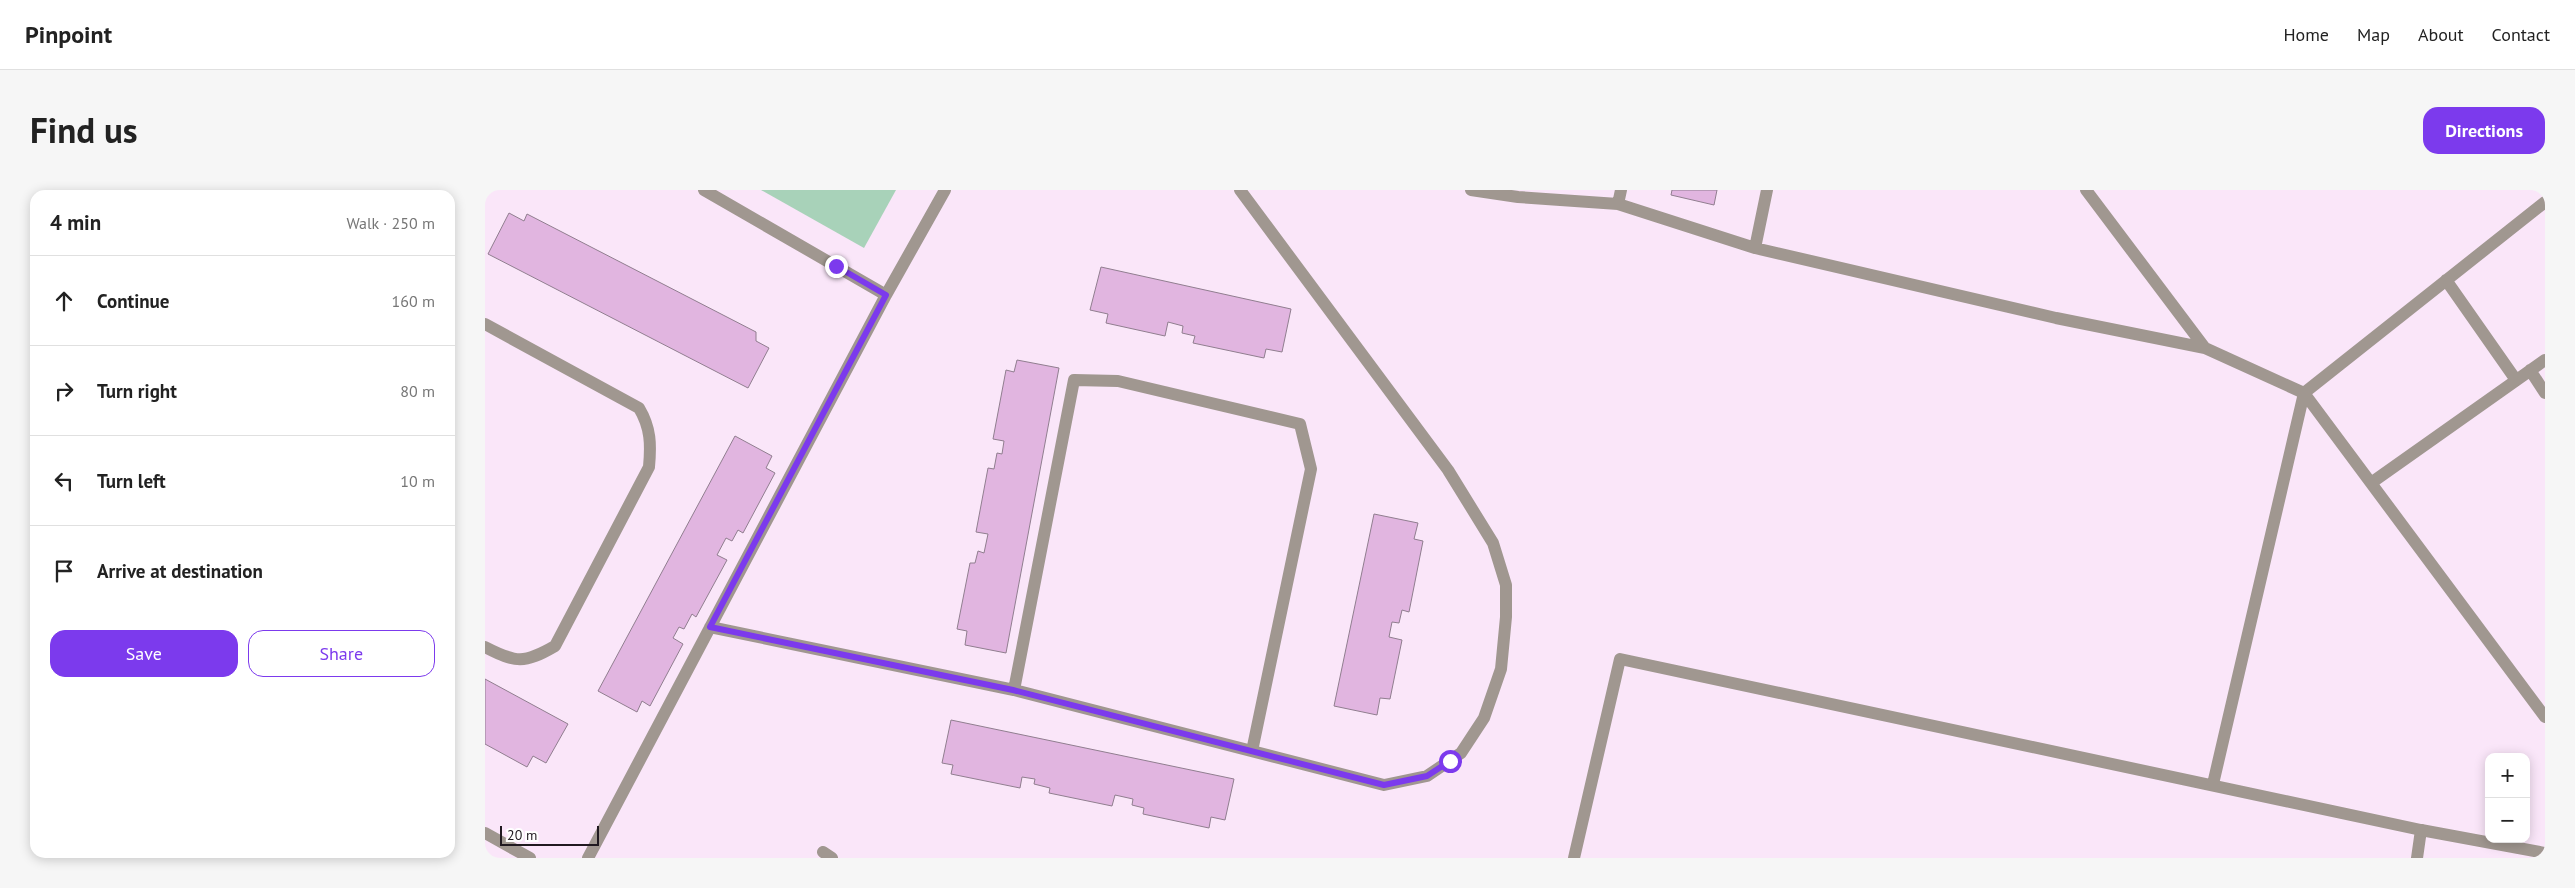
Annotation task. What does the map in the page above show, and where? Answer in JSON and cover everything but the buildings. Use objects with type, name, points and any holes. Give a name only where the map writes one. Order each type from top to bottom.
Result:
[{"type":"street","points":[[704,190],[886,295]]},
{"type":"street","points":[[588,858],[886,295],[945,190]]},
{"type":"street","points":[[710,627],[1013,690],[1384,785],[1427,776],[1461,753],[1484,718],[1501,669],[1506,609],[1505,585],[1493,544],[1448,470],[1240,190]]},
{"type":"street","points":[[1471,190],[1618,204],[1755,248],[2056,318],[2205,348],[2304,393],[2545,717]]},
{"type":"street","points":[[1618,204],[1621,190]]},
{"type":"street","points":[[1755,248],[1767,190]]},
{"type":"street","points":[[2087,190],[2205,348]]},
{"type":"street","points":[[2213,784],[2304,393],[2545,202]]},
{"type":"street","points":[[2446,280],[2516,380]]},
{"type":"street","points":[[485,324],[639,408],[647,422],[651,444],[649,467],[555,646],[533,659],[508,659],[485,647]]},
{"type":"street","points":[[2371,483],[2545,360]]},
{"type":"street","points":[[2530,370],[2545,393]]},
{"type":"street","points":[[1013,690],[1074,380],[1117,381],[1300,424],[1311,469],[1252,751]]},
{"type":"street","points":[[1574,858],[1620,660],[2213,784],[2421,830],[2545,853]]},
{"type":"street","points":[[2417,858],[2421,830]]},
{"type":"street","points":[[485,834],[530,858]]},
{"type":"green space","points":[[761,190],[896,190],[864,248]]},
{"type":"route","points":[[836,266],[886,295],[710,627],[1013,690],[1384,785],[1427,776],[1450,761]]}]
